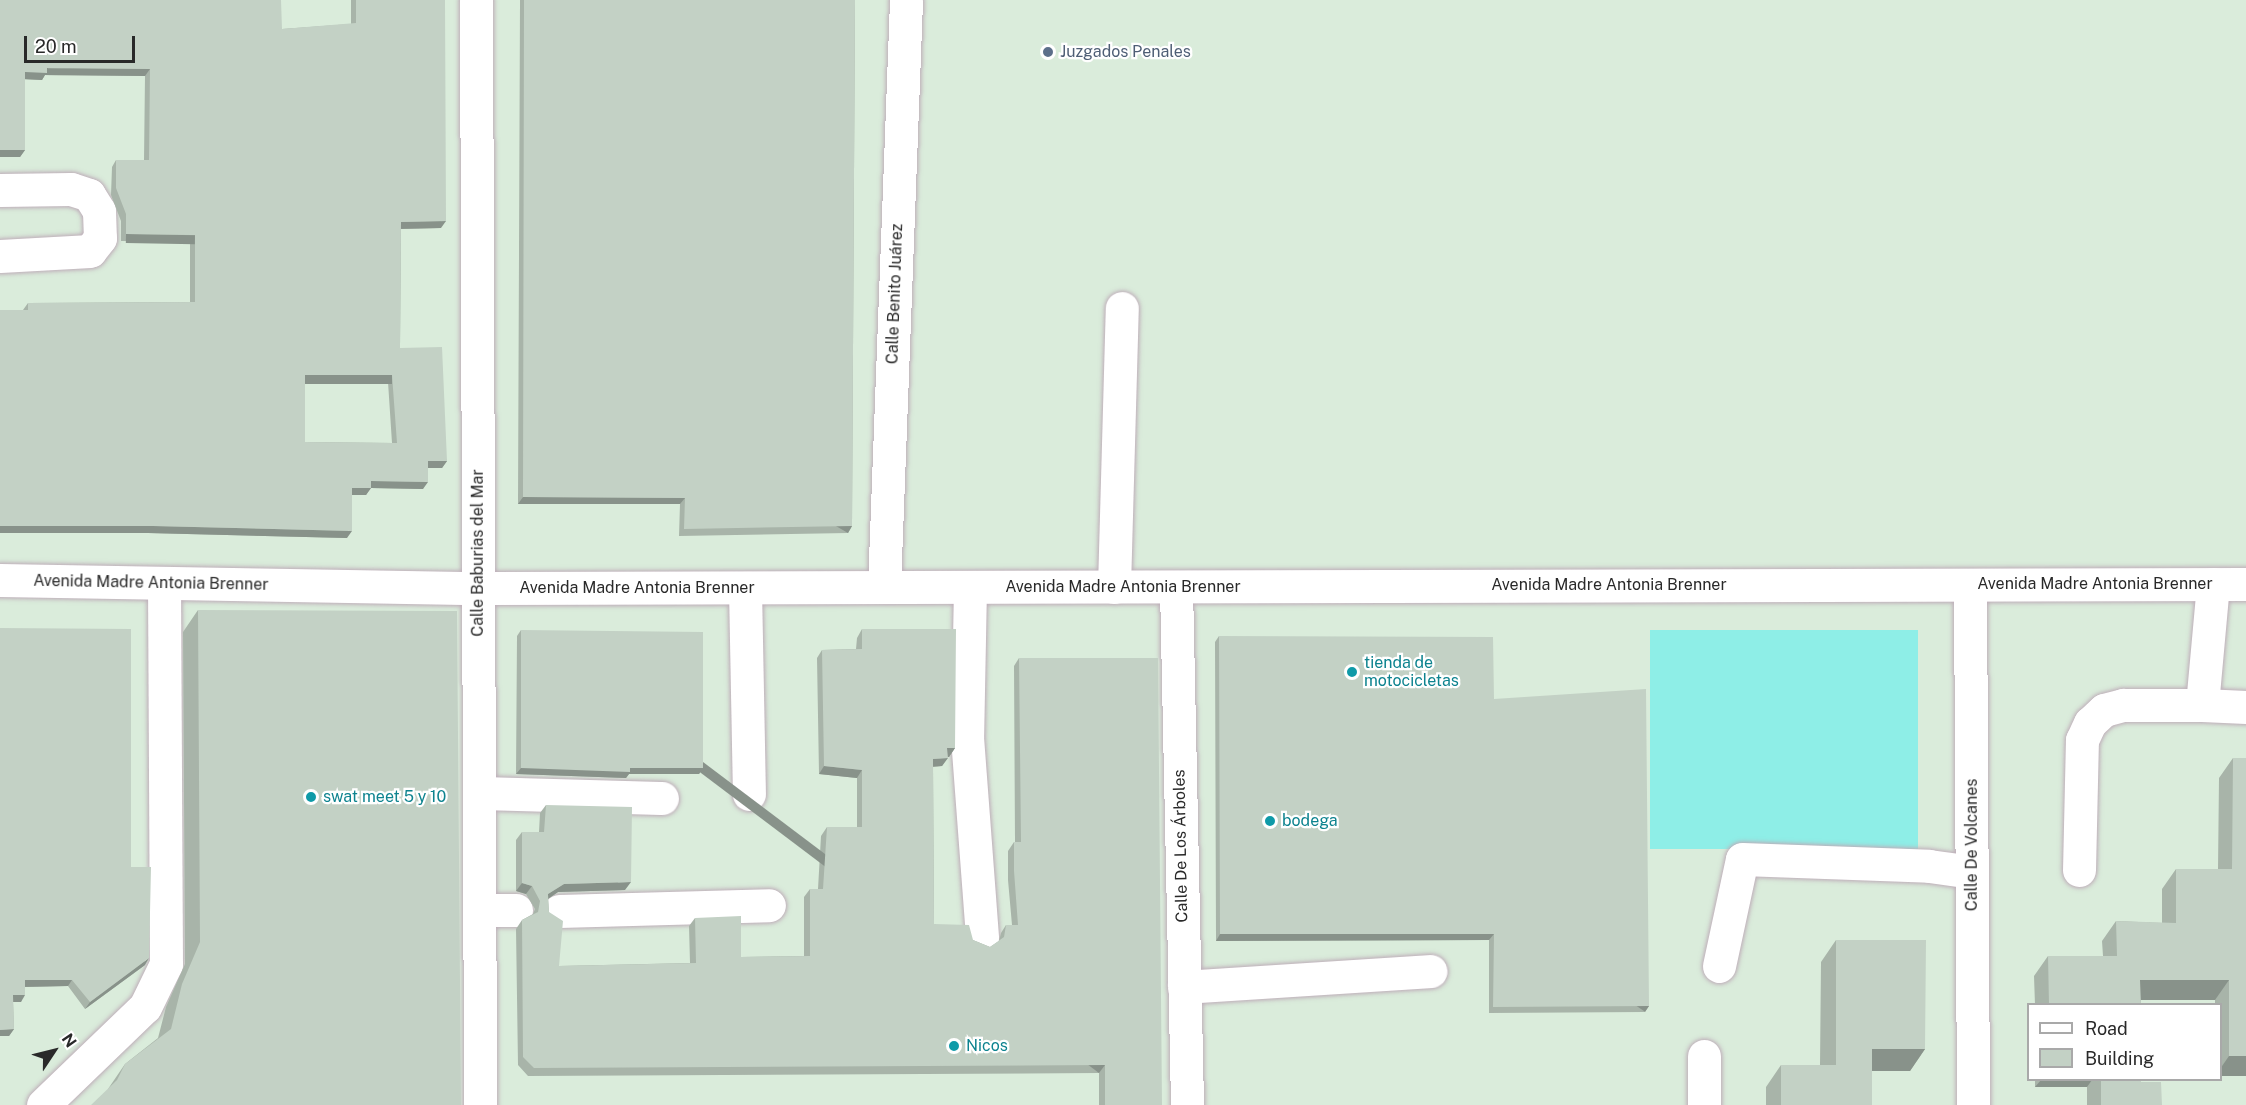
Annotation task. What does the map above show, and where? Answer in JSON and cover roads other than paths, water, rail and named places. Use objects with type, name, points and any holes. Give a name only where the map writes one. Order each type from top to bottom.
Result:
[{"type":"street","name":"Calle Baburias del Mar","points":[[476,0],[480,1105]]},
{"type":"street","name":"Calle Benito Juárez","points":[[884,587],[906,0]]},
{"type":"street","points":[[0,190],[71,189],[89,195],[99,211],[100,238],[90,251],[0,255]]},
{"type":"street","points":[[1114,586],[1122,308]]},
{"type":"street","name":"Avenida Madre Antonia Brenner","points":[[0,580],[478,588],[2246,584]]},
{"type":"street","points":[[44,1105],[145,1007],[166,964],[164,583]]},
{"type":"street","points":[[2202,705],[2213,584]]},
{"type":"street","name":"Calle De Volcanes","points":[[1970,585],[1973,1105]]},
{"type":"street","points":[[970,587],[967,737],[982,937]]},
{"type":"street","name":"Calle De Los Árboles","points":[[1176,587],[1187,1105]]},
{"type":"street","points":[[745,588],[749,794]]},
{"type":"street","points":[[2079,870],[2082,740],[2090,723],[2104,710],[2123,705],[2246,707]]},
{"type":"street","points":[[480,794],[662,798]]},
{"type":"street","points":[[1719,966],[1742,859],[1929,866],[1972,872]]},
{"type":"street","points":[[559,911],[770,905]]},
{"type":"street","points":[[479,910],[516,910]]},
{"type":"street","points":[[1184,987],[1430,971]]},
{"type":"street","points":[[1704,1056],[1704,1105]]},
{"type":"place","name":"Juzgados Penales","points":[[1048,52]]},
{"type":"place","name":"tienda de motocicletas","points":[[1352,672]]},
{"type":"place","name":"swat meet 5 y 10","points":[[311,797]]},
{"type":"place","name":"bodega","points":[[1270,821]]},
{"type":"place","name":"Nicos","points":[[954,1046]]}]
